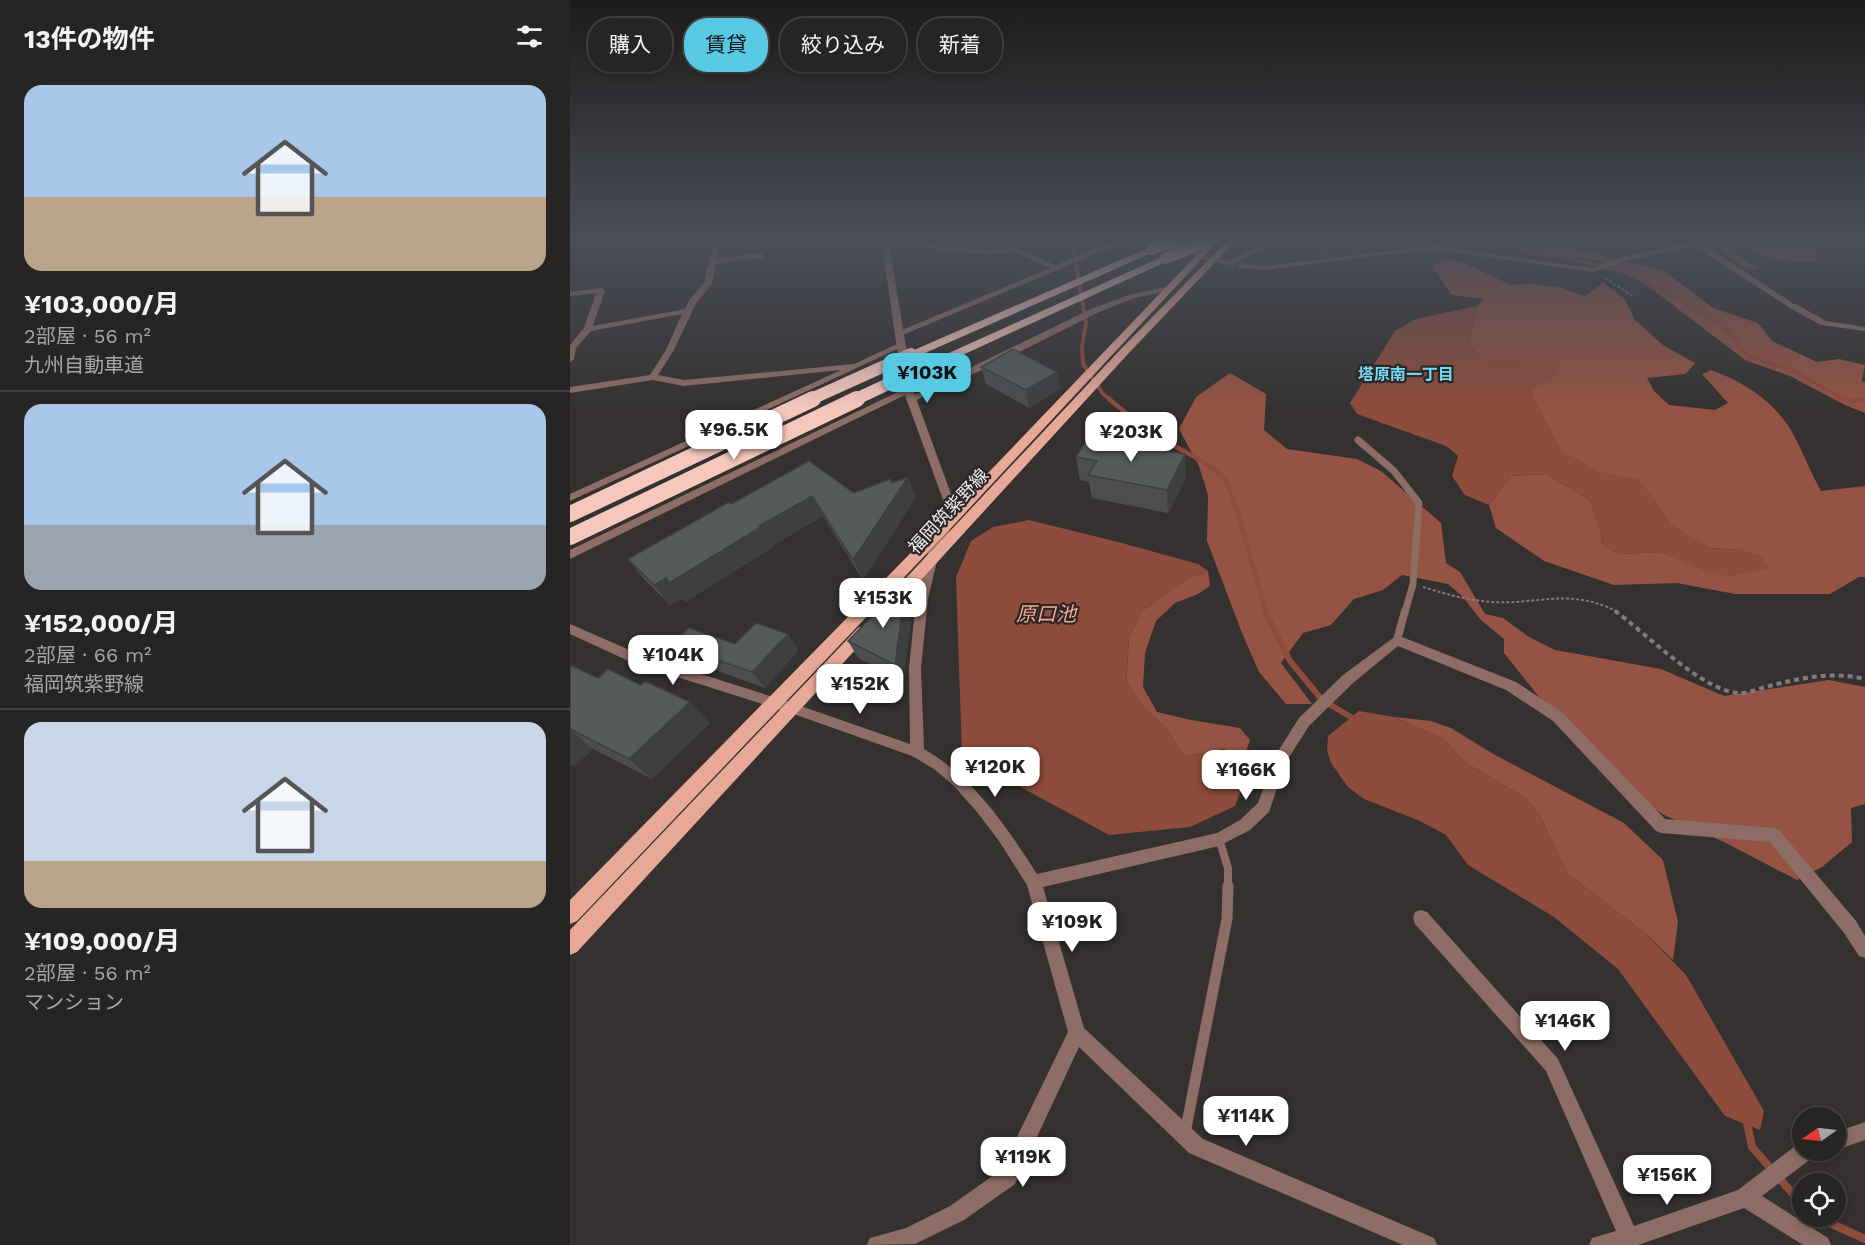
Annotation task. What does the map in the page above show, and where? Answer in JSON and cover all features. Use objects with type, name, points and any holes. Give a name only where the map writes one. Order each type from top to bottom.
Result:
[{"type":"highway","points":[[570,514],[797,406],[906,350],[1031,295]]},
{"type":"highway","points":[[570,537],[672,486],[916,371],[1084,295]]},
{"type":"main road","name":"福岡筑紫野線","points":[[570,914],[947,524],[1163,295]]},
{"type":"main road","name":"福岡筑紫野線","points":[[570,945],[1180,295]]},
{"type":"street","points":[[570,359],[572,348],[588,329],[600,295]]},
{"type":"street","points":[[653,377],[670,350],[687,311],[698,295]]},
{"type":"street","points":[[892,295],[898,335],[906,350],[910,394],[950,505],[947,524],[931,561],[922,599],[915,668],[917,752]]},
{"type":"street","points":[[898,335],[993,295]]},
{"type":"street","points":[[570,555],[910,394],[1026,346],[1079,317],[1135,295]]},
{"type":"street","points":[[1777,295],[1824,323],[1865,329]]},
{"type":"street","points":[[588,329],[687,311]]},
{"type":"street","points":[[570,498],[860,366],[906,350]]},
{"type":"street","points":[[570,390],[653,377],[684,382],[860,366]]},
{"type":"street","points":[[570,629],[637,659],[792,708],[917,752],[951,776],[982,807],[1034,882],[1077,1033],[1196,1146],[1427,1245]]},
{"type":"street","points":[[1034,882],[1219,839],[1245,825],[1264,807],[1280,760],[1304,722],[1348,679],[1397,640],[1511,686],[1558,717],[1661,826],[1774,835],[1850,927],[1865,950]]},
{"type":"street","points":[[1421,918],[1552,1065],[1629,1238]]},
{"type":"street","points":[[877,1245],[908,1237],[957,1213],[1008,1177],[1077,1033]]},
{"type":"street","points":[[1846,1138],[1865,1131]]},
{"type":"street","points":[[1599,1245],[1629,1238],[1745,1197],[1792,1161]]},
{"type":"street","points":[[1745,1197],[1821,1245]]},
{"type":"lane","points":[[1358,440],[1394,471],[1419,503],[1413,584],[1397,640]]},
{"type":"lane","points":[[1184,1134],[1227,919],[1228,868],[1219,839]]},
{"type":"path","points":[[1413,584],[1457,598],[1493,602],[1550,597],[1585,600],[1616,611],[1695,674],[1711,684],[1738,693],[1812,676],[1849,675],[1865,679]]},
{"type":"shaded area","points":[[1453,295],[1620,295],[1624,298],[1635,320],[1664,346],[1695,363],[1686,374],[1647,378],[1654,391],[1669,405],[1715,410],[1728,403],[1702,374],[1711,370],[1733,379],[1763,398],[1787,424],[1821,491],[1865,486],[1865,577],[1859,577],[1830,594],[1735,594],[1677,583],[1614,585],[1544,561],[1496,528],[1489,505],[1511,476],[1546,474],[1590,500],[1599,524],[1603,546],[1621,554],[1660,552],[1678,558],[1742,550],[1711,548],[1690,537],[1670,524],[1653,498],[1614,476],[1598,472],[1561,451],[1529,390],[1550,360],[1483,361],[1469,344],[1477,306],[1484,299]]},
{"type":"shaded area","points":[[1660,295],[1696,295],[1713,308],[1758,323],[1772,341],[1817,362],[1839,359],[1865,365],[1862,381],[1865,382],[1865,413],[1790,376],[1745,360]]},
{"type":"shaded area","points":[[1230,373],[1266,394],[1264,430],[1287,449],[1357,459],[1381,471],[1441,523],[1446,563],[1460,572],[1485,614],[1503,618],[1529,637],[1555,650],[1661,669],[1724,696],[1829,680],[1865,687],[1865,804],[1851,808],[1852,842],[1822,867],[1797,880],[1726,843],[1664,815],[1611,780],[1590,761],[1504,653],[1504,639],[1481,620],[1462,596],[1448,584],[1402,575],[1383,590],[1354,599],[1331,625],[1303,633],[1281,663],[1312,704],[1286,704],[1259,672],[1242,633],[1207,541],[1208,495],[1199,466],[1179,429],[1196,397]]},
{"type":"shaded area","points":[[1208,571],[1210,586],[1198,594],[1175,603],[1156,621],[1145,653],[1143,687],[1157,712],[1240,728],[1250,740],[1244,758],[1224,749],[1184,757],[1168,730],[1142,706],[1126,682],[1129,638],[1142,611],[1188,578]]},
{"type":"shaded area","points":[[1394,717],[1431,721],[1451,728],[1495,755],[1624,823],[1663,860],[1678,922],[1673,960],[1646,934],[1568,874],[1540,816],[1525,798],[1466,763],[1443,739]]},
{"type":"water","points":[[1477,306],[1469,344],[1483,361],[1550,359],[1558,375],[1529,390],[1562,451],[1598,472],[1638,479],[1670,524],[1711,548],[1742,550],[1761,555],[1769,568],[1734,576],[1713,575],[1661,552],[1621,554],[1603,546],[1599,524],[1590,500],[1546,474],[1511,476],[1489,505],[1465,495],[1452,476],[1458,456],[1446,446],[1357,414],[1350,403],[1395,331],[1416,319]]},
{"type":"water","name":"原口池","points":[[1029,520],[1198,564],[1208,571],[1188,578],[1142,611],[1129,638],[1126,682],[1142,706],[1168,730],[1184,757],[1220,751],[1236,754],[1244,760],[1250,768],[1235,806],[1190,827],[1109,835],[962,755],[956,577],[971,541],[993,527]]},
{"type":"water","points":[[1359,711],[1394,717],[1443,739],[1466,763],[1525,798],[1540,816],[1568,874],[1646,934],[1686,975],[1764,1111],[1760,1130],[1725,1116],[1618,969],[1554,917],[1468,865],[1446,835],[1420,821],[1364,799],[1348,787],[1331,763],[1327,751],[1328,736]]},
{"type":"building","points":[[1013,349],[1057,372],[1026,390],[981,367]]},
{"type":"building","points":[[1089,436],[1185,454],[1167,490],[1088,475],[1097,461],[1076,457]]},
{"type":"building","points":[[809,461],[854,493],[890,479],[892,483],[908,477],[853,560],[812,496],[759,526],[761,527],[669,583],[666,578],[654,585],[628,559],[729,502],[731,504]]},
{"type":"building","points":[[906,581],[895,665],[848,641]]},
{"type":"building","points":[[756,623],[788,634],[752,672],[672,644],[689,628],[735,644]]},
{"type":"building","points":[[570,665],[598,678],[608,669],[641,685],[645,681],[690,702],[629,759],[570,729]]},
{"type":"waterway","points":[[1081,295],[1086,323],[1082,346],[1083,364],[1103,394],[1111,400]]},
{"type":"waterway","points":[[1672,295],[1724,327],[1748,356],[1794,371],[1842,398],[1851,400]]},
{"type":"waterway","points":[[1109,399],[1150,433],[1206,463],[1225,479],[1237,510],[1266,612]]},
{"type":"waterway","points":[[1845,399],[1853,401],[1865,399],[1857,400]]},
{"type":"waterway","points":[[1265,611],[1290,661],[1322,700],[1356,720]]},
{"type":"waterway","points":[[1746,1118],[1752,1147],[1772,1170]]},
{"type":"waterway","points":[[1778,1177],[1792,1193]]},
{"type":"waterway","points":[[1838,1227],[1865,1239]]},
{"type":"district","name":"塔原南一丁目","points":[[1406,374]]}]
